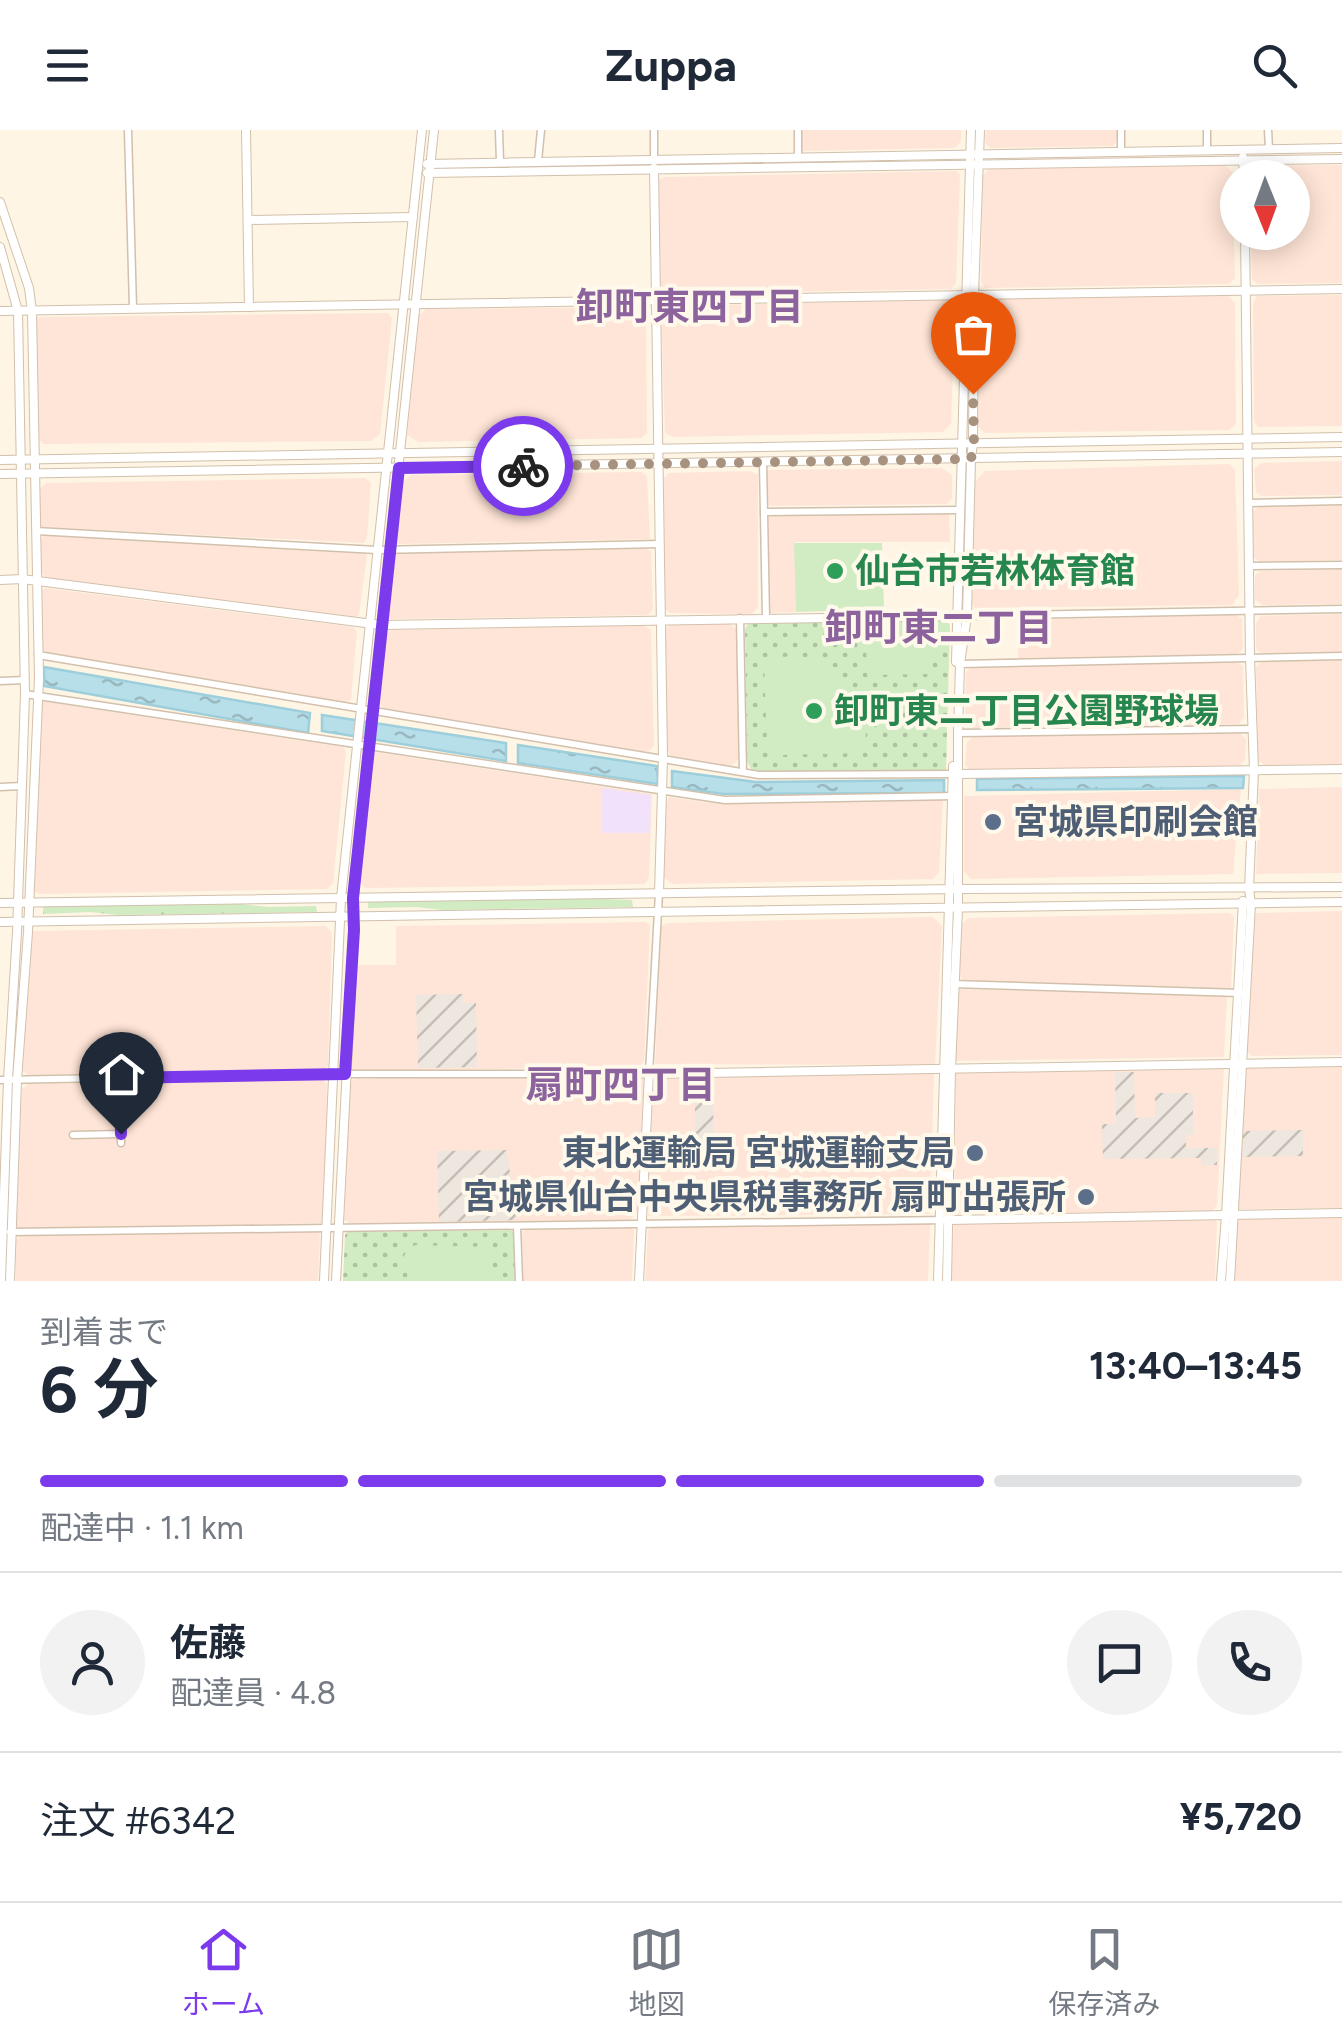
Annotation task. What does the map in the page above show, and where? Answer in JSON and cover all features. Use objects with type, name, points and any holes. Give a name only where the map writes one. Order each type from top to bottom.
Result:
[{"type":"street","points":[[128,130],[133,308]]},
{"type":"street","points":[[246,130],[249,307]]},
{"type":"street","points":[[324,1281],[341,898],[422,130]]},
{"type":"street","points":[[336,1281],[353,898],[434,130]]},
{"type":"street","points":[[498,130],[500,162]]},
{"type":"street","points":[[538,161],[542,130]]},
{"type":"street","points":[[639,1281],[664,758],[654,130]]},
{"type":"street","points":[[798,130],[798,157]]},
{"type":"street","points":[[971,130],[976,154]]},
{"type":"street","points":[[955,774],[974,165],[980,130]]},
{"type":"street","points":[[1121,130],[1121,152]]},
{"type":"street","points":[[1206,130],[1207,150]]},
{"type":"street","points":[[1268,130],[1268,149]]},
{"type":"street","points":[[418,168],[430,163],[1342,148]]},
{"type":"street","points":[[1243,150],[1243,160],[1342,158]]},
{"type":"street","points":[[418,168],[429,174],[1220,160]]},
{"type":"street","points":[[0,202],[29,288],[32,310],[38,655],[23,903]]},
{"type":"street","points":[[248,220],[425,216]]},
{"type":"street","points":[[0,248],[18,311],[25,694],[23,921],[8,1080],[5,1232],[0,1281]]},
{"type":"street","points":[[1230,1281],[1254,770],[1245,250]]},
{"type":"street","points":[[0,311],[1342,289]]},
{"type":"street","points":[[0,460],[1342,437]]},
{"type":"street","points":[[0,474],[1342,452]]},
{"type":"street","points":[[951,984],[948,910],[953,889],[962,616],[960,510],[967,459]]},
{"type":"street","points":[[763,462],[766,618]]},
{"type":"street","points":[[1248,502],[1342,500]]},
{"type":"street","points":[[764,512],[960,510]]},
{"type":"street","points":[[36,531],[377,550],[660,544]]},
{"type":"street","points":[[1250,566],[1342,565]]},
{"type":"street","points":[[0,580],[381,625],[1342,609]]},
{"type":"street","points":[[740,618],[743,772]]},
{"type":"street","points":[[38,655],[759,774],[1342,769]]},
{"type":"street","points":[[960,664],[1342,656]]},
{"type":"street","points":[[0,681],[24,680]]},
{"type":"street","points":[[25,694],[725,800],[954,796]]},
{"type":"street","points":[[958,733],[1252,728]]},
{"type":"street","points":[[0,786],[22,786]]},
{"type":"street","points":[[0,903],[1342,887]]},
{"type":"street","points":[[938,1281],[958,909],[953,889]]},
{"type":"street","points":[[0,922],[1342,902]]},
{"type":"street","points":[[951,984],[1242,993]]},
{"type":"street","points":[[8,1080],[1342,1062]]},
{"type":"street","points":[[73,1136],[121,1138],[120,1078]]},
{"type":"street","points":[[5,1232],[1342,1214]]},
{"type":"street","points":[[1220,1281],[1231,1216]]},
{"type":"street","points":[[944,1220],[947,1281]]},
{"type":"street","points":[[517,1226],[519,1281]]},
{"type":"street","points":[[5,1232],[10,1281]]},
{"type":"shaded area","points":[[801,130],[961,130],[961,141],[955,148],[801,151]]},
{"type":"shaded area","points":[[986,130],[1117,130],[1117,141],[1113,146],[990,148],[985,143]]},
{"type":"shaded area","points":[[1220,164],[1220,250],[1234,250],[1235,278],[1229,284],[985,288],[981,281],[983,176],[989,169]]},
{"type":"shaded area","points":[[1310,165],[1342,165],[1342,283],[1258,284],[1252,280],[1251,250],[1310,250]]},
{"type":"shaded area","points":[[957,171],[960,175],[956,283],[951,289],[665,294],[661,290],[658,180],[665,177]]},
{"type":"shaded area","points":[[1227,295],[1235,303],[1236,424],[1229,430],[985,433],[978,427],[980,306],[985,299]]},
{"type":"shaded area","points":[[1342,295],[1342,426],[1258,427],[1254,422],[1253,303],[1257,296]]},
{"type":"shaded area","points":[[945,300],[955,309],[951,424],[943,432],[673,437],[665,433],[661,312],[666,306]]},
{"type":"shaded area","points":[[640,307],[646,314],[647,433],[641,438],[418,442],[407,435],[419,315],[426,309]]},
{"type":"shaded area","points":[[388,313],[392,318],[380,434],[371,441],[43,444],[38,438],[38,317]]},
{"type":"shaded area","points":[[1342,461],[1342,495],[1261,496],[1256,492],[1254,469],[1261,463]]},
{"type":"shaded area","points":[[1229,464],[1235,470],[1239,595],[1232,605],[975,608],[971,603],[974,483],[985,471]]},
{"type":"shaded area","points":[[942,468],[952,475],[952,498],[947,504],[766,503],[765,475],[769,470]]},
{"type":"shaded area","points":[[750,471],[758,475],[758,607],[752,614],[670,613],[664,608],[663,479],[669,473]]},
{"type":"shaded area","points":[[641,472],[647,476],[650,539],[399,544],[394,540],[401,484],[411,475]]},
{"type":"shaded area","points":[[365,478],[371,483],[364,543],[41,527],[38,523],[37,491],[46,483]]},
{"type":"shaded area","points":[[1342,504],[1342,560],[1260,562],[1253,557],[1253,511],[1260,506]]},
{"type":"shaded area","points":[[946,513],[950,542],[795,542],[796,612],[770,613],[767,609],[766,520],[770,516]]},
{"type":"shaded area","points":[[45,535],[363,552],[367,555],[359,614],[356,617],[46,578],[39,570],[39,541]]},
{"type":"shaded area","points":[[646,548],[651,551],[653,609],[648,615],[391,619],[386,615],[392,556],[396,552]]},
{"type":"shaded area","points":[[1342,569],[1342,604],[1263,605],[1255,600],[1255,575],[1261,571]]},
{"type":"shaded area","points":[[45,588],[354,627],[357,632],[351,700],[345,703],[47,654],[40,646],[39,594]]},
{"type":"shaded area","points":[[1342,614],[1342,652],[1261,653],[1256,649],[1256,623],[1261,616]]},
{"type":"shaded area","points":[[1236,615],[1242,619],[1243,649],[1237,654],[1018,658],[1017,620]]},
{"type":"shaded area","points":[[730,624],[737,630],[739,759],[731,766],[671,756],[667,750],[664,631],[669,625]]},
{"type":"shaded area","points":[[643,625],[651,630],[654,746],[648,752],[383,708],[379,703],[385,637],[390,630]]},
{"type":"shaded area","points":[[1342,660],[1342,764],[1264,765],[1258,760],[1256,667],[1262,661]]},
{"type":"shaded area","points":[[1237,662],[1243,666],[1244,717],[1239,724],[973,728],[965,722],[966,672],[973,666]]},
{"type":"shaded area","points":[[41,701],[343,747],[346,751],[333,883],[327,889],[39,894],[30,889]]},
{"type":"shaded area","points":[[1240,733],[1246,739],[1245,760],[1237,768],[969,770],[965,764],[967,742],[973,737]]},
{"type":"shaded area","points":[[375,752],[652,794],[649,878],[645,884],[365,888],[359,881]]},
{"type":"shaded area","points":[[1342,787],[1342,873],[1256,874],[1259,789]]},
{"type":"shaded area","points":[[602,788],[651,795],[650,833],[602,833]]},
{"type":"shaded area","points":[[1241,789],[1233,874],[971,879],[964,872],[964,796]]},
{"type":"shaded area","points":[[669,797],[711,803],[943,800],[939,872],[933,879],[672,884],[662,876]]},
{"type":"shaded area","points":[[1342,911],[1342,1055],[1251,1056],[1246,1050],[1257,913]]},
{"type":"shaded area","points":[[1230,913],[1234,917],[1231,989],[965,982],[959,975],[961,925],[968,918]]},
{"type":"shaded area","points":[[933,917],[942,926],[935,1065],[655,1064],[661,926]]},
{"type":"shaded area","points":[[645,922],[650,925],[644,1062],[638,1067],[354,1071],[349,1066],[354,965],[396,965],[396,926]]},
{"type":"shaded area","points":[[326,926],[332,933],[328,1066],[323,1071],[28,1075],[23,1071],[28,937],[33,931]]},
{"type":"shaded area","points":[[958,989],[1227,996],[1224,1057],[956,1061]]},
{"type":"shaded area","points":[[463,994],[463,1003],[476,1003],[477,1067],[418,1068],[416,995]]},
{"type":"shaded area","points":[[1218,1065],[1224,1068],[1217,1205],[1212,1211],[954,1214],[956,1071]]},
{"type":"shaded area","points":[[1342,1067],[1342,1208],[1238,1209],[1245,1068]]},
{"type":"shaded area","points":[[934,1071],[930,1214],[648,1216],[653,1078]]},
{"type":"shaded area","points":[[1115,1072],[1134,1072],[1135,1118],[1155,1117],[1155,1093],[1193,1093],[1193,1135],[1186,1135],[1186,1148],[1217,1148],[1217,1165],[1201,1165],[1201,1158],[1103,1159],[1102,1124],[1116,1124]]},
{"type":"shaded area","points":[[701,1075],[711,1075],[713,1087],[714,1169],[695,1169],[695,1091],[701,1090]]},
{"type":"shaded area","points":[[644,1076],[637,1213],[629,1220],[344,1220],[349,1085],[354,1079]]},
{"type":"shaded area","points":[[322,1079],[327,1084],[324,1223],[19,1229],[15,1226],[22,1089],[28,1084]]},
{"type":"shaded area","points":[[1303,1130],[1303,1156],[1243,1157],[1243,1131]]},
{"type":"shaded area","points":[[507,1150],[516,1220],[439,1222],[437,1151]]},
{"type":"shaded area","points":[[1342,1216],[1342,1281],[1234,1281],[1237,1222],[1241,1218]]},
{"type":"shaded area","points":[[1212,1218],[1217,1222],[1215,1281],[951,1281],[954,1222]]},
{"type":"shaded area","points":[[930,1223],[928,1281],[645,1281],[648,1231],[652,1227]]},
{"type":"shaded area","points":[[526,1228],[634,1229],[632,1281],[523,1281],[522,1232]]},
{"type":"shaded area","points":[[320,1232],[318,1281],[16,1281],[16,1240],[21,1236]]},
{"type":"green space","points":[[794,543],[882,543],[884,609],[796,612]]},
{"type":"green space","points":[[946,620],[950,625],[946,771],[751,769],[747,761],[748,624]]},
{"type":"green space","points":[[927,639],[929,674],[867,675],[866,642]]},
{"type":"green space","name":"卸町東二丁目公園野球場","points":[[789,656],[824,665],[851,686],[865,717],[862,753],[777,755],[767,747],[764,661]]},
{"type":"green space","points":[[632,900],[633,907],[368,908],[368,901]]},
{"type":"green space","points":[[316,906],[317,912],[43,914],[43,907]]},
{"type":"green space","points":[[511,1230],[515,1281],[343,1281],[348,1232]]},
{"type":"green space","points":[[409,1247],[488,1247],[488,1281],[409,1281],[403,1258]]},
{"type":"water","points":[[44,667],[310,713],[308,733],[44,686]]},
{"type":"water","points":[[322,715],[506,743],[506,761],[322,731]]},
{"type":"water","points":[[518,745],[657,766],[658,784],[518,763]]},
{"type":"water","points":[[672,771],[756,782],[944,780],[944,793],[724,794],[672,787]]},
{"type":"water","points":[[1244,776],[1243,788],[977,790],[977,779]]},
{"type":"way so far","points":[[523,466],[971,459],[973,394]]},
{"type":"place","name":"仙台市若林体育館","points":[[835,571]]},
{"type":"place","name":"卸町東二丁目公園野球場","points":[[814,711]]},
{"type":"place","name":"宮城県印刷会館","points":[[993,822]]},
{"type":"place","name":"東北運輸局 宮城運輸支局","points":[[975,1153]]},
{"type":"place","name":"宮城県仙台中央県税事務所 扇町出張所","points":[[1086,1197]]},
{"type":"district","name":"卸町東四丁目","points":[[690,307]]},
{"type":"district","name":"卸町東二丁目","points":[[939,628]]},
{"type":"district","name":"扇町四丁目","points":[[621,1085]]},
{"type":"route","points":[[121,1134],[120,1078],[345,1074],[353,898],[399,468],[523,466]]}]
